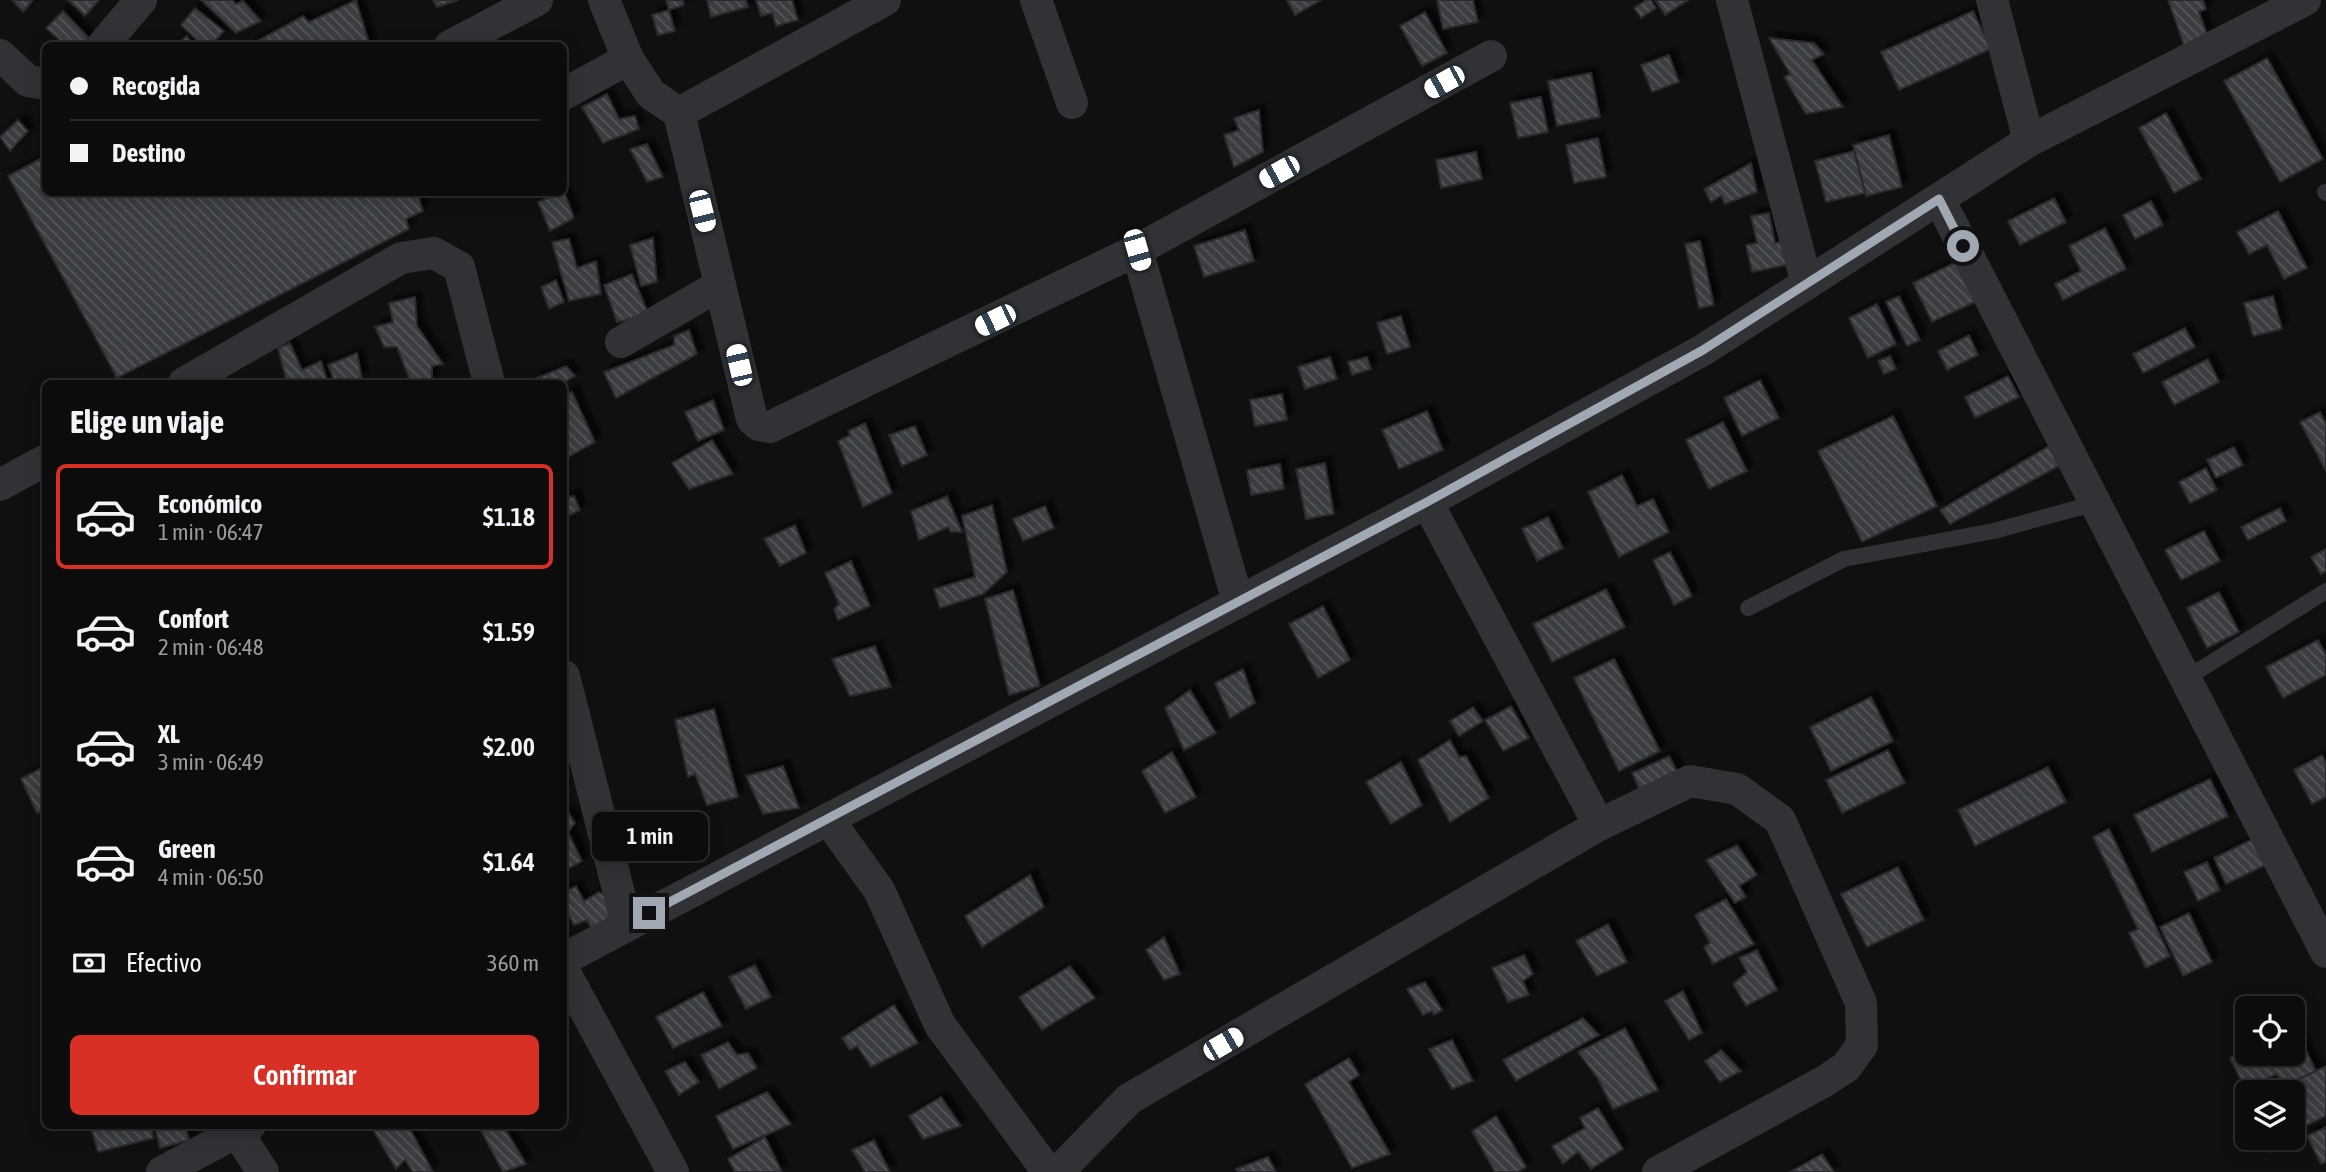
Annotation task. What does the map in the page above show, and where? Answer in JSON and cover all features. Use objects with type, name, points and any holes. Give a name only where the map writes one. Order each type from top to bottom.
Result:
[{"type":"street","points":[[105,42],[141,0]]},
{"type":"street","points":[[458,42],[537,0]]},
{"type":"street","points":[[604,0],[628,59],[651,94],[679,113],[752,419],[759,425],[770,427],[1137,250],[1491,56]]},
{"type":"street","points":[[679,113],[885,0]]},
{"type":"street","points":[[1036,0],[1072,103]]},
{"type":"street","points":[[1731,0],[1807,284]]},
{"type":"street","points":[[1992,0],[2029,141]]},
{"type":"street","points":[[567,957],[1427,502],[1703,350],[2029,141],[2305,0]]},
{"type":"street","points":[[0,55],[36,83]]},
{"type":"street","points":[[567,92],[628,59]]},
{"type":"street","points":[[1939,199],[2326,952]]},
{"type":"street","points":[[1137,250],[1238,602]]},
{"type":"street","points":[[196,380],[223,373],[401,258],[434,253],[460,267],[488,380]]},
{"type":"street","points":[[621,342],[720,285]]},
{"type":"street","points":[[0,485],[42,462]]},
{"type":"street","points":[[1427,502],[1599,825]]},
{"type":"street","points":[[567,688],[627,925]]},
{"type":"street","points":[[1058,1172],[1129,1099],[1599,825],[1690,781],[1737,789],[1780,820],[1861,1003],[1862,1045],[1846,1067],[1658,1172]]},
{"type":"street","points":[[828,819],[879,890],[940,1025],[1048,1172]]},
{"type":"street","points":[[567,977],[673,1172]]},
{"type":"street","points":[[162,1172],[244,1129],[263,1172]]},
{"type":"lane","points":[[1748,608],[1844,559],[1994,531],[2096,503]]},
{"type":"lane","points":[[2185,678],[2326,591]]},
{"type":"building","points":[[12,0],[33,0],[23,12]]},
{"type":"building","points":[[68,0],[99,0],[85,16]]},
{"type":"building","points":[[201,0],[232,0],[236,4],[243,1],[261,21],[236,33]]},
{"type":"building","points":[[356,0],[369,42],[255,42],[303,16],[309,22]]},
{"type":"building","points":[[433,0],[459,0],[437,7]]},
{"type":"building","points":[[666,0],[683,0],[684,5],[669,10]]},
{"type":"building","points":[[707,0],[746,0],[748,7],[711,17]]},
{"type":"building","points":[[756,0],[792,0],[798,20],[776,26],[772,13],[761,16]]},
{"type":"building","points":[[1287,0],[1321,0],[1295,15]]},
{"type":"building","points":[[1437,0],[1473,0],[1478,22],[1443,29]]},
{"type":"building","points":[[1646,0],[1651,0],[1656,8],[1641,18],[1634,8]]},
{"type":"building","points":[[1655,0],[1688,0],[1665,15]]},
{"type":"building","points":[[2168,0],[2203,0],[2206,9],[2199,12],[2209,40],[2185,48]]},
{"type":"building","points":[[195,8],[224,31],[214,42],[199,42],[181,25]]},
{"type":"building","points":[[669,10],[675,31],[658,35],[652,15]]},
{"type":"building","points":[[63,11],[89,38],[86,42],[62,42],[46,28]]},
{"type":"building","points":[[1973,11],[1991,49],[1899,90],[1881,52]]},
{"type":"building","points":[[1425,12],[1447,53],[1422,66],[1400,26]]},
{"type":"building","points":[[187,36],[191,42],[179,42]]},
{"type":"building","points":[[1769,38],[1814,43],[1824,54],[1812,60],[1843,107],[1806,114],[1784,77],[1790,74]]},
{"type":"building","points":[[1669,55],[1679,82],[1652,92],[1641,65]]},
{"type":"building","points":[[2267,58],[2323,159],[2280,182],[2224,81]]},
{"type":"building","points":[[1591,73],[1600,117],[1557,126],[1548,81]]},
{"type":"building","points":[[607,94],[619,119],[635,116],[639,129],[603,143],[582,107]]},
{"type":"building","points":[[1541,97],[1548,132],[1518,138],[1510,103]]},
{"type":"building","points":[[1259,110],[1263,152],[1234,167],[1224,135],[1239,130],[1234,118]]},
{"type":"building","points":[[2166,113],[2201,179],[2174,193],[2139,128]]},
{"type":"building","points":[[18,120],[28,131],[10,151],[0,137]]},
{"type":"building","points":[[1889,135],[1902,187],[1866,196],[1853,145]]},
{"type":"building","points":[[1598,138],[1606,177],[1574,183],[1566,145]]},
{"type":"building","points":[[647,144],[663,177],[647,182],[630,149]]},
{"type":"building","points":[[1854,151],[1865,193],[1826,202],[1815,161]]},
{"type":"building","points":[[1476,152],[1482,179],[1441,188],[1436,160]]},
{"type":"building","points":[[42,158],[42,196],[418,196],[423,211],[406,219],[409,229],[117,378],[8,176]]},
{"type":"building","points":[[1751,163],[1757,192],[1725,204],[1721,196],[1711,202],[1704,189]]},
{"type":"building","points":[[552,196],[566,196],[574,218],[550,231],[538,202]]},
{"type":"building","points":[[2054,198],[2066,222],[2020,245],[2008,221]]},
{"type":"building","points":[[2151,201],[2163,225],[2135,239],[2123,215]]},
{"type":"building","points":[[2278,211],[2307,268],[2284,279],[2267,245],[2249,254],[2237,232]]},
{"type":"building","points":[[1769,213],[1775,243],[1786,241],[1791,264],[1752,272],[1746,245],[1757,243],[1751,216]]},
{"type":"building","points":[[2105,228],[2126,269],[2063,300],[2055,284],[2081,271],[2069,246]]},
{"type":"building","points":[[1245,230],[1254,261],[1204,277],[1194,246]]},
{"type":"building","points":[[653,238],[657,282],[641,286],[630,245]]},
{"type":"building","points":[[569,239],[577,268],[596,261],[601,294],[569,301],[552,242]]},
{"type":"building","points":[[1700,241],[1714,305],[1699,308],[1685,244]]},
{"type":"building","points":[[1958,261],[1977,301],[1932,322],[1913,283]]},
{"type":"building","points":[[632,274],[649,315],[617,322],[604,285]]},
{"type":"building","points":[[556,280],[564,302],[549,309],[541,287]]},
{"type":"building","points":[[1899,296],[1920,340],[1907,346],[1886,302]]},
{"type":"building","points":[[2273,296],[2282,329],[2253,336],[2244,303]]},
{"type":"building","points":[[415,297],[417,326],[443,364],[432,366],[432,380],[410,380],[397,347],[384,347],[375,327],[393,322],[389,303]]},
{"type":"building","points":[[1877,304],[1896,344],[1868,358],[1849,318]]},
{"type":"building","points":[[1401,316],[1410,347],[1387,354],[1377,323]]},
{"type":"building","points":[[2185,328],[2195,347],[2143,373],[2133,354]]},
{"type":"building","points":[[689,330],[697,354],[616,398],[604,372],[674,345],[674,336]]},
{"type":"building","points":[[1969,335],[1978,355],[1947,370],[1938,351]]},
{"type":"building","points":[[290,343],[302,370],[321,361],[327,380],[286,380],[278,348]]},
{"type":"building","points":[[357,353],[362,378],[334,380],[328,365]]},
{"type":"building","points":[[1890,356],[1896,369],[1884,374],[1878,361]]},
{"type":"building","points":[[1330,357],[1337,379],[1305,389],[1298,367]]},
{"type":"building","points":[[1367,357],[1371,369],[1352,375],[1348,362]]},
{"type":"building","points":[[2208,359],[2219,382],[2174,405],[2162,382]]},
{"type":"building","points":[[566,366],[575,376],[567,381],[534,379]]},
{"type":"building","points":[[2008,376],[2019,397],[1975,418],[1965,397]]},
{"type":"building","points":[[1760,380],[1779,418],[1742,436],[1724,398]]},
{"type":"building","points":[[572,392],[595,442],[568,457],[567,456],[567,394]]},
{"type":"building","points":[[1282,394],[1287,420],[1255,426],[1250,400]]},
{"type":"building","points":[[713,400],[724,430],[698,441],[685,412]]},
{"type":"building","points":[[1427,411],[1443,450],[1399,469],[1382,430]]},
{"type":"building","points":[[2320,412],[2326,424],[2326,471],[2300,422]]},
{"type":"building","points":[[1893,416],[1937,506],[1862,542],[1818,451]]},
{"type":"building","points":[[1723,422],[1747,471],[1709,489],[1686,440]]},
{"type":"building","points":[[865,423],[892,493],[863,507],[838,441],[850,435],[848,431]]},
{"type":"building","points":[[915,426],[927,455],[902,466],[889,435]]},
{"type":"building","points":[[712,440],[733,474],[689,489],[672,463]]},
{"type":"building","points":[[2049,446],[2059,466],[1950,524],[1940,510]]},
{"type":"building","points":[[2234,447],[2243,465],[2216,478],[2207,460]]},
{"type":"building","points":[[1325,463],[1334,514],[1306,519],[1296,469]]},
{"type":"building","points":[[1280,464],[1284,489],[1251,495],[1247,470]]},
{"type":"building","points":[[2206,468],[2217,490],[2190,503],[2179,482]]},
{"type":"building","points":[[1622,475],[1637,506],[1653,499],[1669,532],[1619,557],[1588,492]]},
{"type":"building","points":[[574,496],[580,510],[567,516],[567,497]]},
{"type":"building","points":[[947,496],[962,532],[951,532],[948,527],[919,540],[911,511]]},
{"type":"building","points":[[992,505],[1007,572],[983,594],[940,608],[934,589],[975,577],[962,516]]},
{"type":"building","points":[[1045,506],[1054,528],[1023,541],[1013,519]]},
{"type":"building","points":[[2280,508],[2286,521],[2248,540],[2241,527]]},
{"type":"building","points":[[1548,517],[1563,548],[1537,561],[1522,529]]},
{"type":"building","points":[[795,525],[806,553],[780,566],[764,539]]},
{"type":"building","points":[[2204,531],[2220,561],[2181,580],[2165,550]]},
{"type":"building","points":[[2326,549],[2326,571],[2321,574],[2311,557]]},
{"type":"building","points":[[1670,552],[1692,596],[1674,605],[1653,560]]},
{"type":"building","points":[[851,561],[870,606],[838,620],[834,609],[839,604],[825,573]]},
{"type":"building","points":[[1606,589],[1625,627],[1552,662],[1533,624]]},
{"type":"building","points":[[1013,590],[1040,686],[1009,695],[985,599]]},
{"type":"building","points":[[2219,592],[2239,632],[2207,648],[2187,608]]},
{"type":"building","points":[[1323,606],[1350,660],[1318,678],[1289,624]]},
{"type":"building","points":[[2318,640],[2326,655],[2326,675],[2283,698],[2266,667]]},
{"type":"building","points":[[875,646],[891,687],[850,696],[832,659]]},
{"type":"building","points":[[1614,659],[1660,751],[1619,771],[1574,678]]},
{"type":"building","points":[[1243,669],[1255,703],[1230,718],[1215,683]]},
{"type":"building","points":[[1190,690],[1216,733],[1184,750],[1165,708]]},
{"type":"building","points":[[1871,697],[1893,741],[1831,771],[1810,727]]},
{"type":"building","points":[[1511,706],[1529,738],[1503,751],[1485,720]]},
{"type":"building","points":[[1473,707],[1483,721],[1459,736],[1450,721]]},
{"type":"building","points":[[714,709],[738,797],[707,805],[695,774],[688,777],[675,720]]},
{"type":"building","points":[[1450,740],[1459,757],[1466,756],[1489,798],[1450,822],[1418,760]]},
{"type":"building","points":[[1888,750],[1905,783],[1842,813],[1826,780]]},
{"type":"building","points":[[1172,752],[1196,797],[1165,813],[1142,771]]},
{"type":"building","points":[[2322,755],[2326,763],[2326,797],[2312,804],[2294,770]]},
{"type":"building","points":[[1669,756],[1680,777],[1642,795],[1632,773]]},
{"type":"building","points":[[1401,762],[1422,805],[1391,824],[1366,782]]},
{"type":"building","points":[[783,766],[799,808],[763,814],[746,776]]},
{"type":"building","points":[[2048,767],[2066,802],[1975,846],[1958,810]]},
{"type":"building","points":[[41,768],[42,811],[37,813],[21,779]]},
{"type":"building","points":[[2210,779],[2228,816],[2152,852],[2134,815]]},
{"type":"building","points":[[567,810],[575,823],[568,832],[582,861],[567,869]]},
{"type":"building","points":[[2109,829],[2170,956],[2146,968],[2129,933],[2138,929],[2093,837]]},
{"type":"building","points":[[2259,836],[2272,862],[2226,884],[2214,858]]},
{"type":"building","points":[[1737,845],[1757,875],[1739,886],[1746,897],[1735,903],[1706,860]]},
{"type":"building","points":[[2207,862],[2220,890],[2198,901],[2184,872]]},
{"type":"building","points":[[1898,867],[1924,920],[1867,947],[1841,894]]},
{"type":"building","points":[[1030,875],[1044,907],[982,947],[965,916]]},
{"type":"building","points":[[576,886],[584,901],[599,892],[610,899],[620,921],[593,931],[587,920],[574,925],[567,912],[567,890]]},
{"type":"building","points":[[1726,899],[1754,944],[1713,964],[1704,947],[1710,943],[1695,915]]},
{"type":"building","points":[[2189,913],[2212,962],[2183,976],[2160,927]]},
{"type":"building","points":[[1608,924],[1627,962],[1597,976],[1576,941]]},
{"type":"building","points":[[1164,937],[1180,974],[1164,980],[1146,950]]},
{"type":"building","points":[[1757,950],[1777,990],[1746,1006],[1733,984],[1747,972],[1739,958]]},
{"type":"building","points":[[1524,955],[1533,974],[1523,981],[1529,995],[1508,1002],[1492,968]]},
{"type":"building","points":[[755,965],[771,997],[746,1009],[729,977]]},
{"type":"building","points":[[1070,966],[1095,998],[1042,1030],[1019,997]]},
{"type":"building","points":[[1425,982],[1442,1010],[1434,1015],[1432,1011],[1423,1015],[1407,989]]},
{"type":"building","points":[[1683,991],[1702,1033],[1689,1040],[1665,1001]]},
{"type":"building","points":[[703,992],[722,1026],[673,1048],[656,1017]]},
{"type":"building","points":[[894,1005],[918,1043],[871,1067],[857,1046],[850,1050],[842,1038]]},
{"type":"building","points":[[1583,1018],[1599,1035],[1516,1081],[1503,1060]]},
{"type":"building","points":[[1625,1028],[1658,1090],[1613,1109],[1598,1079],[1578,1052]]},
{"type":"building","points":[[1452,1040],[1473,1081],[1452,1089],[1429,1049]]},
{"type":"building","points":[[728,1042],[737,1055],[748,1053],[757,1068],[719,1089],[701,1055]]},
{"type":"building","points":[[2305,1048],[2316,1071],[2297,1080],[2280,1080],[2277,1074],[2264,1080],[2241,1080],[2230,1058],[2235,1055],[2235,1066],[2305,1066]]},
{"type":"building","points":[[1721,1050],[1741,1071],[1720,1082],[1705,1061]]},
{"type":"building","points":[[1349,1058],[1359,1075],[1349,1082],[1390,1154],[1352,1168],[1305,1084]]},
{"type":"building","points":[[685,1062],[699,1082],[679,1095],[665,1071]]},
{"type":"building","points":[[2326,1066],[2326,1116],[2305,1126],[2305,1080],[2297,1080]]},
{"type":"building","points":[[767,1092],[791,1124],[733,1149],[716,1116]]},
{"type":"building","points":[[941,1097],[961,1126],[923,1139],[909,1116]]},
{"type":"building","points":[[1598,1108],[1623,1149],[1591,1169],[1578,1152],[1563,1164],[1552,1146],[1585,1128],[1580,1118]]},
{"type":"building","points":[[1496,1116],[1526,1167],[1518,1172],[1495,1172],[1472,1131]]},
{"type":"building","points":[[2326,1127],[2326,1162],[2321,1164],[2307,1136]]},
{"type":"building","points":[[91,1129],[151,1129],[154,1138],[98,1152]]},
{"type":"building","points":[[155,1129],[186,1129],[189,1140],[160,1148]]},
{"type":"building","points":[[410,1129],[433,1172],[413,1172],[405,1160],[396,1169],[373,1130]]},
{"type":"building","points":[[480,1129],[505,1129],[526,1164],[503,1172]]},
{"type":"building","points":[[765,1137],[782,1172],[735,1172],[728,1159]]},
{"type":"building","points":[[874,1140],[890,1172],[865,1172],[852,1150]]},
{"type":"building","points":[[1822,1154],[1834,1172],[1790,1172]]},
{"type":"building","points":[[1268,1157],[1276,1172],[1238,1172],[1236,1169]]},
{"type":"route","points":[[649,913],[1427,502],[1703,350],[1939,199],[1963,246]]}]
